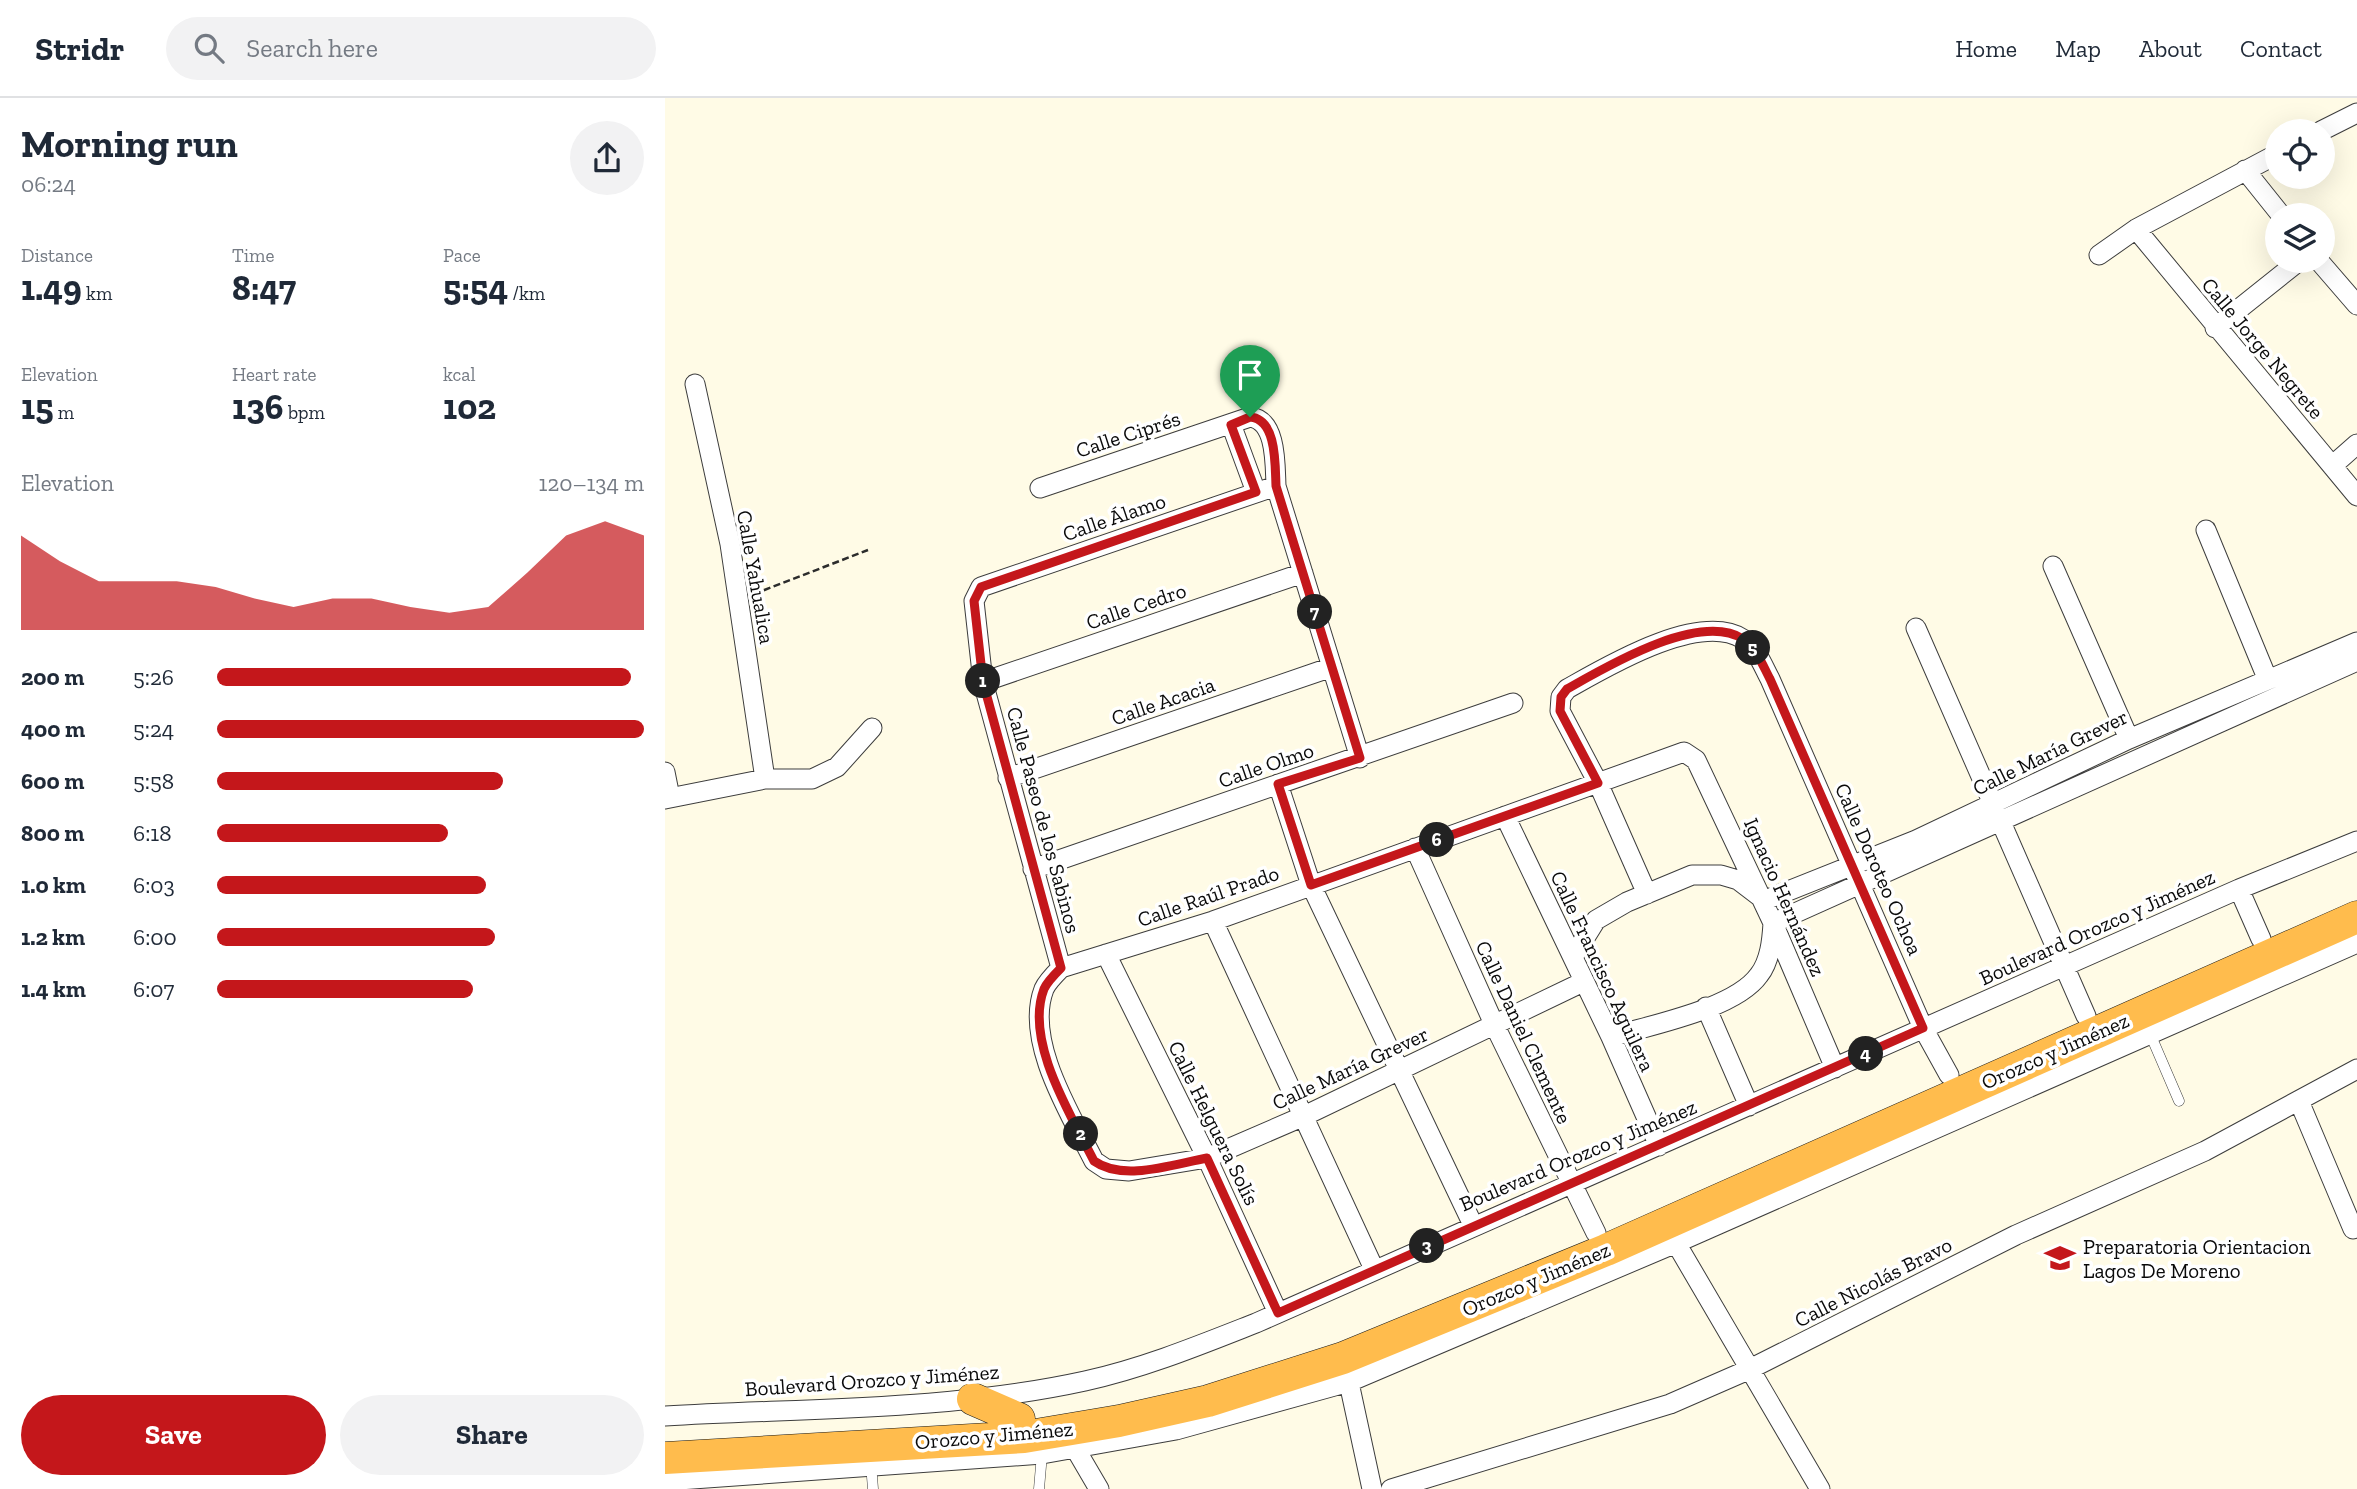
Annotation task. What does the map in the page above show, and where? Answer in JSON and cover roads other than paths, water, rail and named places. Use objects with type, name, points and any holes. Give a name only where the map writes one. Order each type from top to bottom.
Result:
[{"type":"highway","name":"Orozco y Jiménez","points":[[665,1438],[1019,1419],[1116,1402],[1211,1380],[1324,1346],[1596,1233],[1949,1075],[2357,898]]},
{"type":"highway","name":"Orozco y Jiménez","points":[[665,1458],[818,1460],[1024,1437],[1119,1421],[1346,1370],[1606,1250],[2357,917]]},
{"type":"highway","points":[[973,1399],[1019,1419]]},
{"type":"street","points":[[2335,124],[2357,113]]},
{"type":"street","points":[[2099,255],[2136,229],[2265,160]]},
{"type":"street","points":[[2245,170],[2271,203]]},
{"type":"street","name":"Calle Jorge Negrete","points":[[2136,229],[2215,328],[2357,496]]},
{"type":"street","points":[[2215,328],[2284,273]]},
{"type":"street","points":[[2329,273],[2357,305]]},
{"type":"street","name":"Calle Yahualica","points":[[695,384],[730,544],[765,779]]},
{"type":"street","name":"Calle Ciprés","points":[[1040,488],[1250,417],[1258,418],[1266,424],[1275,458],[1276,486]]},
{"type":"street","points":[[1231,425],[1256,492]]},
{"type":"street","points":[[2332,466],[2357,444]]},
{"type":"street","points":[[1276,486],[1360,758]]},
{"type":"street","name":"Calle Álamo","points":[[974,601],[981,587],[1276,486]]},
{"type":"street","points":[[2206,530],[2267,678]]},
{"type":"street","points":[[2053,566],[2129,739]]},
{"type":"street","name":"Calle Cedro","points":[[983,682],[1303,573]]},
{"type":"street","name":"Calle Paseo de los Sabinos","points":[[974,601],[983,682],[1061,968]]},
{"type":"street","points":[[1916,628],[2086,1016]]},
{"type":"street","name":"Calle Doroteo Ochoa","points":[[1598,783],[1560,711],[1561,697],[1567,689],[1628,655],[1678,635],[1721,633],[1742,638],[1753,647],[1770,679],[1853,865],[1923,1028],[1949,1075]]},
{"type":"street","name":"Calle María Grever","points":[[1773,923],[1861,884],[1997,813],[2129,739],[2267,678],[2357,642]]},
{"type":"street","name":"Calle María Grever","points":[[1762,899],[1997,813],[2357,661]]},
{"type":"street","name":"Calle Acacia","points":[[1009,778],[1332,667]]},
{"type":"street","name":"Calle Olmo","points":[[1033,869],[1513,704]]},
{"type":"street","points":[[665,772],[667,798],[765,779],[812,779],[837,767],[872,728]]},
{"type":"street","name":"Calle Raúl Prado","points":[[1061,968],[1213,921],[1684,752]]},
{"type":"street","name":"Ignacio Hernández","points":[[1684,752],[1696,760],[1773,923],[1835,1068]]},
{"type":"street","points":[[1598,783],[1647,894]]},
{"type":"street","points":[[1278,784],[1311,885],[1397,1072],[1473,1225]]},
{"type":"street","name":"Calle Francisco Aguilera","points":[[1505,816],[1611,1037],[1659,1146]]},
{"type":"street","name":"Boulevard Orozco y Jiménez","points":[[665,1416],[973,1399],[1085,1381],[1174,1355],[1278,1313],[1923,1028],[2065,969],[2239,889],[2357,841]]},
{"type":"street","name":"Calle Daniel Clemente","points":[[1415,848],[1493,1024],[1596,1233]]},
{"type":"street","points":[[1573,957],[1596,920],[1692,875],[1721,875],[1738,880],[1762,899]]},
{"type":"street","points":[[2239,889],[2261,939]]},
{"type":"street","points":[[1213,921],[1374,1269]]},
{"type":"street","points":[[1611,1037],[1738,994],[1759,975],[1772,945],[1773,923]]},
{"type":"street","points":[[871,1456],[1042,1454],[1176,1430],[1346,1370],[1676,1244],[2357,943]]},
{"type":"street","name":"Calle Helguera Solís","points":[[1106,954],[1207,1158],[1278,1313]]},
{"type":"street","name":"Calle María Grever","points":[[1061,968],[1044,988],[1039,1019],[1043,1051],[1094,1161],[1106,1169],[1129,1171],[1207,1158],[1304,1116],[1584,982]]},
{"type":"street","points":[[1706,1007],[1749,1106]]},
{"type":"street","name":"Calle Nicolás Bravo","points":[[1391,1489],[1670,1404],[1748,1370],[2016,1235],[2205,1151],[2357,1069]]},
{"type":"street","points":[[2299,1101],[2353,1229]]},
{"type":"street","points":[[1676,1244],[1820,1489]]},
{"type":"street","points":[[1346,1370],[1372,1489]]},
{"type":"street","points":[[1075,1448],[1099,1489]]},
{"type":"street","points":[[665,1481],[818,1460]]},
{"type":"lane","points":[[2151,1036],[2179,1101]]},
{"type":"lane","points":[[1039,1489],[1042,1454]]},
{"type":"lane","points":[[871,1456],[873,1489]]},
{"type":"place","name":"Preparatoria Orientacion Lagos De Moreno","points":[[2060,1258]]}]
